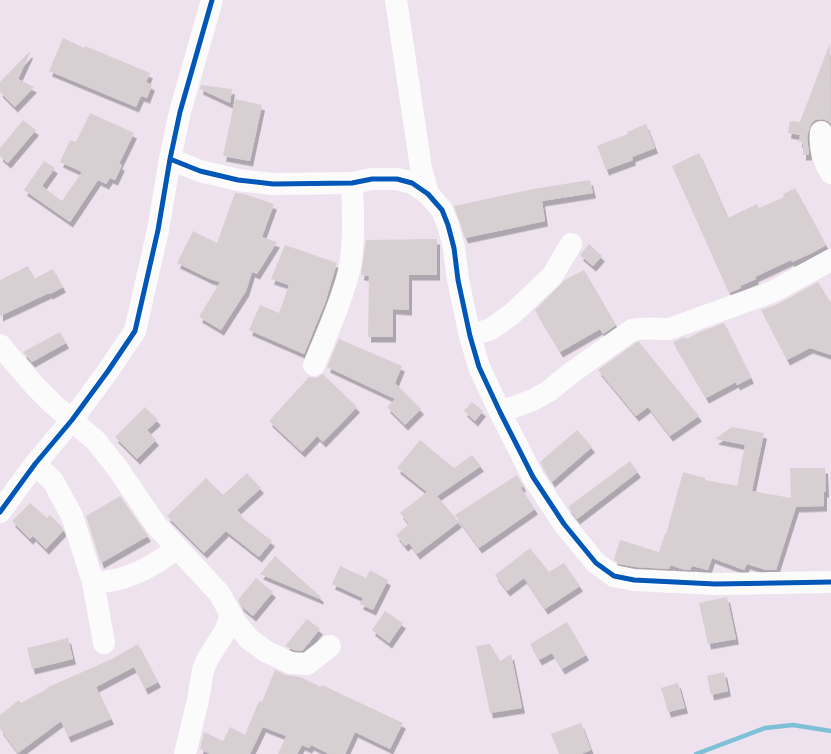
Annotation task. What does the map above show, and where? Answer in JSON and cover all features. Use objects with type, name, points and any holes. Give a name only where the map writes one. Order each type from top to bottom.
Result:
[{"type":"street","points":[[0,512],[35,464],[72,420],[108,372],[135,331],[158,230],[180,112],[212,0]]},
{"type":"street","points":[[396,0],[421,168],[428,194]]},
{"type":"street","points":[[821,132],[819,144],[831,173]]},
{"type":"street","points":[[170,160],[238,180],[273,184],[352,183],[372,179],[397,179],[412,183],[428,194],[442,210],[448,225],[470,336],[479,367],[500,412],[533,477],[564,524],[596,563],[614,576],[634,580],[715,584],[831,582]]},
{"type":"street","points":[[314,365],[349,271],[353,235],[352,183]]},
{"type":"street","points":[[470,336],[491,329],[512,314],[552,276],[572,244]]},
{"type":"street","points":[[500,412],[533,400],[549,391],[632,330],[644,327],[656,329],[669,328],[772,292],[831,260]]},
{"type":"street","points":[[0,345],[34,385],[96,441],[156,525],[219,593],[249,639],[267,652],[291,663],[307,664],[330,646]]},
{"type":"street","points":[[35,464],[54,481],[72,516],[93,582],[104,643]]},
{"type":"street","points":[[93,582],[108,583],[142,572],[162,560],[176,548]]},
{"type":"street","points":[[185,754],[203,670],[208,658],[226,630],[231,614]]},
{"type":"building","points":[[63,38],[150,73],[146,82],[152,85],[147,98],[141,96],[136,107],[49,71]]},
{"type":"building","points":[[830,43],[831,124],[822,119],[815,120],[811,124],[807,136],[809,155],[803,155],[803,142],[799,142],[800,135],[788,133],[790,121],[800,122]]},
{"type":"building","points":[[29,52],[18,79],[34,87],[15,107],[0,92],[0,82]]},
{"type":"building","points":[[201,85],[232,89],[230,103],[200,89]]},
{"type":"building","points":[[235,99],[262,105],[250,161],[223,156]]},
{"type":"building","points":[[90,113],[134,133],[119,164],[122,165],[115,180],[110,178],[106,184],[98,180],[70,222],[24,190],[44,161],[55,168],[42,186],[62,201],[82,172],[60,162],[70,140],[76,142]]},
{"type":"building","points":[[23,120],[36,130],[8,163],[0,156],[0,148]]},
{"type":"building","points":[[646,124],[655,148],[632,157],[633,160],[606,170],[597,146],[628,134],[627,132]]},
{"type":"building","points":[[699,153],[728,218],[757,204],[759,208],[784,197],[783,194],[795,188],[826,245],[812,253],[792,262],[791,260],[755,277],[756,279],[729,293],[672,166]]},
{"type":"building","points":[[590,180],[593,193],[542,201],[545,221],[465,238],[454,206],[533,189]]},
{"type":"building","points":[[235,193],[274,204],[262,237],[277,242],[257,274],[252,272],[246,291],[221,330],[199,317],[220,282],[177,263],[193,231],[217,243]]},
{"type":"building","points":[[437,239],[437,275],[409,275],[409,310],[393,309],[393,337],[368,337],[369,276],[361,275],[366,240]]},
{"type":"building","points":[[589,244],[602,256],[593,266],[580,255]]},
{"type":"building","points":[[285,245],[337,263],[325,303],[304,354],[249,330],[260,305],[279,313],[289,285],[271,279]]},
{"type":"building","points":[[28,266],[34,279],[53,269],[63,287],[0,316],[0,280]]},
{"type":"building","points":[[584,270],[616,325],[603,334],[600,329],[560,352],[535,310],[565,280]]},
{"type":"building","points":[[818,282],[831,303],[831,355],[810,348],[787,360],[761,310],[778,304]]},
{"type":"building","points":[[724,323],[751,378],[737,385],[736,382],[706,398],[673,342],[685,337],[686,339]]},
{"type":"building","points":[[60,332],[66,343],[32,362],[23,352]]},
{"type":"building","points":[[339,339],[402,366],[395,383],[421,409],[405,425],[387,407],[395,399],[327,367]]},
{"type":"building","points":[[639,342],[699,416],[670,436],[648,407],[636,416],[598,370]]},
{"type":"building","points":[[323,374],[357,407],[323,442],[317,436],[302,452],[269,421],[309,377],[316,378]]},
{"type":"building","points":[[472,402],[483,411],[475,421],[464,411]]},
{"type":"building","points":[[145,407],[158,420],[147,430],[156,440],[137,459],[115,437]]},
{"type":"building","points":[[732,427],[764,433],[752,491],[791,498],[790,468],[825,468],[826,492],[824,492],[824,506],[796,507],[776,570],[766,570],[747,564],[744,570],[712,558],[708,570],[692,566],[690,570],[682,569],[670,565],[669,569],[636,567],[619,564],[614,560],[620,540],[659,552],[666,535],[683,472],[705,478],[705,480],[737,486],[745,445],[715,439]]},
{"type":"building","points":[[577,430],[592,447],[552,482],[540,462]]},
{"type":"building","points":[[420,440],[454,468],[472,455],[481,466],[437,496],[459,522],[417,554],[409,543],[405,546],[396,535],[409,524],[400,513],[427,492],[397,468]]},
{"type":"building","points":[[630,461],[638,472],[577,519],[568,507]]},
{"type":"building","points":[[247,473],[261,488],[237,510],[242,515],[241,517],[272,541],[259,557],[226,531],[204,553],[167,516],[206,478],[223,495]]},
{"type":"building","points":[[517,475],[523,486],[521,488],[535,509],[479,548],[455,515]]},
{"type":"building","points":[[120,496],[148,536],[101,563],[86,516]]},
{"type":"building","points":[[30,503],[47,518],[50,515],[62,527],[63,531],[46,549],[33,536],[30,539],[12,521]]},
{"type":"building","points":[[530,548],[549,572],[564,563],[580,586],[545,609],[524,578],[507,591],[495,575]]},
{"type":"building","points":[[275,556],[321,597],[320,599],[260,574]]},
{"type":"building","points":[[340,566],[366,578],[370,570],[388,580],[373,610],[360,604],[363,598],[332,584]]},
{"type":"building","points":[[256,578],[273,592],[253,616],[241,606],[238,600]]},
{"type":"building","points":[[727,597],[736,639],[708,644],[699,603]]},
{"type":"building","points":[[385,611],[403,623],[389,643],[372,630]]},
{"type":"building","points":[[307,619],[320,629],[302,651],[285,646]]},
{"type":"building","points":[[567,622],[586,655],[562,669],[552,653],[539,660],[530,644]]},
{"type":"building","points":[[68,638],[73,659],[32,669],[27,648]]},
{"type":"building","points":[[138,644],[158,682],[145,689],[134,667],[96,687],[111,719],[68,737],[61,721],[18,753],[0,729],[0,715],[19,700],[21,703],[46,688],[112,659]]},
{"type":"building","points":[[490,644],[500,661],[511,654],[522,708],[490,713],[476,646]]},
{"type":"building","points":[[275,670],[286,675],[300,677],[321,687],[322,685],[403,723],[390,749],[355,732],[345,754],[329,754],[311,745],[309,748],[302,745],[297,754],[278,754],[286,736],[263,727],[250,754],[210,754],[200,749],[204,732],[223,741],[230,727],[245,735],[259,701],[262,702]]},
{"type":"building","points":[[724,672],[728,691],[711,695],[707,676]]},
{"type":"building","points":[[678,683],[685,708],[668,712],[661,688]]},
{"type":"building","points":[[581,723],[591,750],[581,754],[559,754],[551,734]]},
{"type":"waterway","points":[[696,754],[765,728],[793,725],[831,731]]},
{"type":"cycle path","points":[[0,512],[35,464],[72,420],[135,331],[158,230],[180,112],[212,0]]},
{"type":"cycle path","points":[[170,159],[200,171],[238,180],[273,184],[352,183],[372,179],[397,179],[412,183],[428,194],[442,210],[448,225],[470,336],[479,367],[500,412],[533,477],[564,524],[596,563],[614,576],[634,580],[715,584],[831,582]]}]
